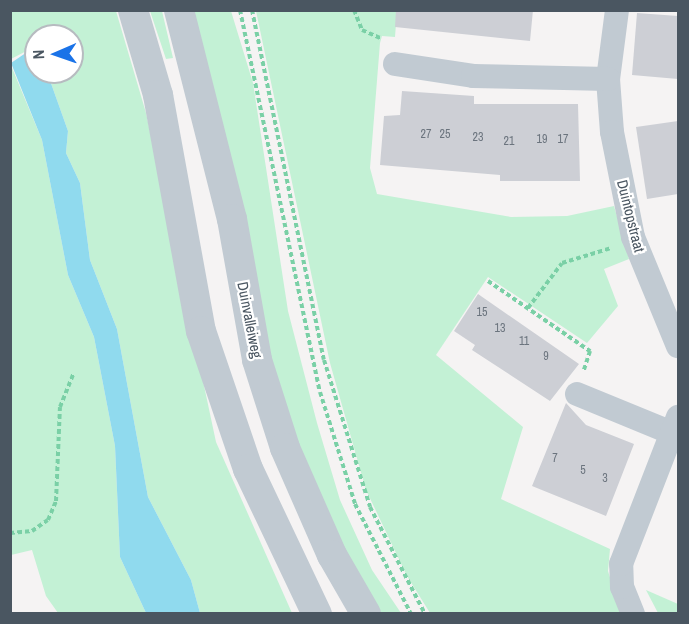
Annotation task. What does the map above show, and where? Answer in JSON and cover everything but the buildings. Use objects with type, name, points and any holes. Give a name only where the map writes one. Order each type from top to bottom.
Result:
[{"type":"street","points":[[133,10],[158,95],[201,331],[248,469],[317,614]]},
{"type":"street","name":"Duinvalleiweg","points":[[179,10],[232,219],[257,360],[285,448],[332,555],[366,614]]},
{"type":"street","name":"Duintopstraat","points":[[617,10],[608,79],[612,132],[633,237],[678,346]]},
{"type":"street","points":[[395,64],[473,76],[608,79]]},
{"type":"street","points":[[577,394],[675,425],[621,564],[622,587],[633,614]]},
{"type":"path","points":[[240,10],[320,392],[355,504],[411,614]]},
{"type":"path","points":[[252,10],[324,360],[370,507],[425,614]]},
{"type":"path","points":[[354,10],[362,30],[399,42],[395,64]]},
{"type":"path","points":[[528,308],[562,263],[633,237]]},
{"type":"path","points":[[488,281],[591,351],[577,394]]},
{"type":"path","points":[[10,533],[40,526],[56,501],[60,407],[73,374]]},
{"type":"green space","points":[[11,11],[116,11],[146,113],[216,442],[292,613],[200,613],[191,580],[148,497],[117,329],[90,260],[80,183],[66,153],[68,131],[51,84],[84,84],[84,24],[24,24],[24,52],[11,59]]},
{"type":"green space","points":[[150,11],[162,11],[173,58],[166,59]]},
{"type":"green space","points":[[194,11],[231,11],[253,83],[288,311],[317,423],[340,500],[372,570],[401,613],[376,613],[332,539],[265,356]]},
{"type":"green space","points":[[256,11],[397,11],[395,37],[382,36],[380,43],[370,168],[377,194],[511,217],[567,216],[614,206],[629,259],[604,269],[618,306],[587,343],[488,277],[436,355],[523,427],[501,499],[610,549],[608,571],[621,613],[430,613],[407,576],[366,490],[330,363]]},
{"type":"green space","points":[[10,63],[42,140],[68,275],[94,337],[115,446],[120,557],[146,613],[58,613],[46,596],[32,550],[11,555]]},
{"type":"green space","points":[[646,590],[678,604],[678,613],[658,613]]},
{"type":"water","points":[[24,54],[24,84],[51,84],[68,131],[66,153],[80,183],[90,260],[117,329],[148,497],[191,580],[200,613],[146,613],[120,557],[115,446],[94,337],[68,275],[42,140],[11,63]]}]
